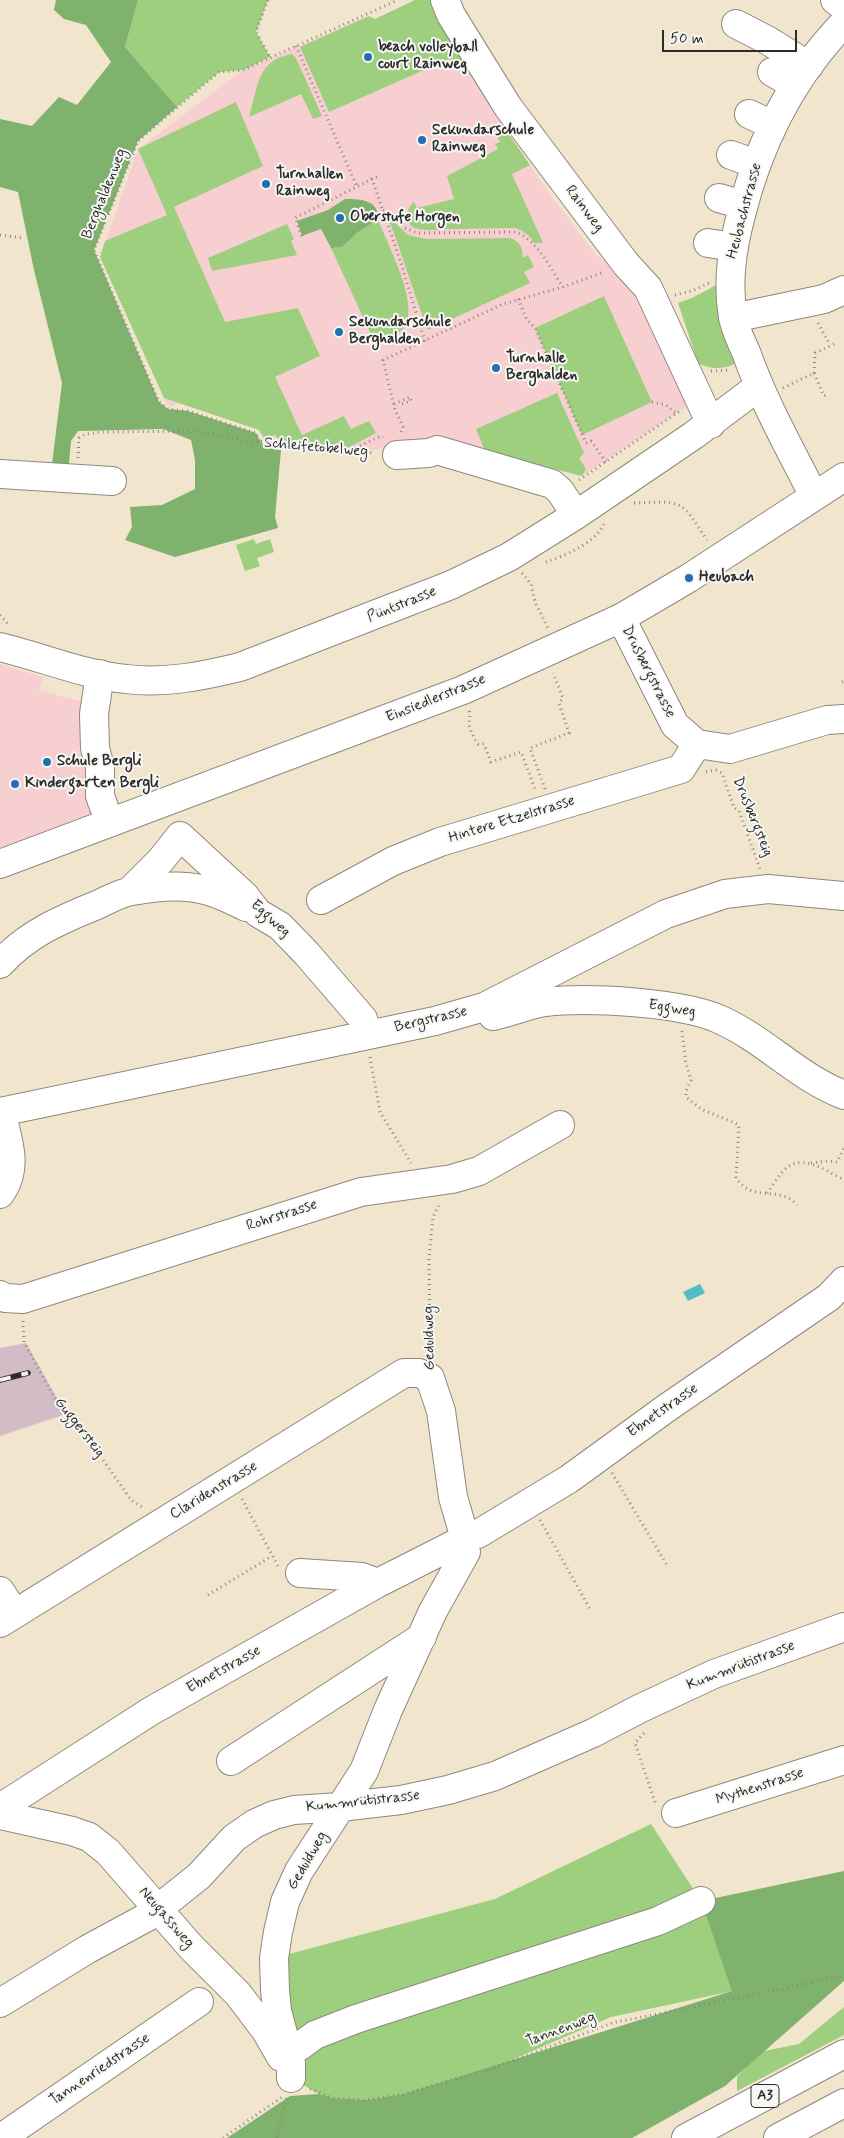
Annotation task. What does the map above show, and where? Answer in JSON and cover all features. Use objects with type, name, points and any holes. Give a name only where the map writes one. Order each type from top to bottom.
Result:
[{"type":"main road","name":"Rainweg","points":[[445,0],[452,15],[508,107],[626,264],[644,282],[655,299],[711,424]]},
{"type":"main road","points":[[835,0],[844,7]]},
{"type":"main road","name":"Heubachstrasse","points":[[814,496],[758,387],[733,318],[730,288],[721,245],[743,160],[761,119],[792,75],[844,23]]},
{"type":"main road","points":[[736,24],[767,40],[792,75]]},
{"type":"main road","points":[[733,318],[824,299],[844,290]]},
{"type":"main road","name":"Püntstrasse","points":[[0,647],[126,680],[158,680],[208,675],[240,667],[451,585],[509,557],[576,515],[711,424],[758,387]]},
{"type":"main road","points":[[389,445],[429,453],[436,450],[552,484],[560,491],[576,515]]},
{"type":"main road","points":[[0,474],[112,481]]},
{"type":"main road","name":"Einsiedlerstrasse","points":[[0,864],[463,690],[621,618],[689,578],[844,477]]},
{"type":"main road","name":"Drusbergstrasse","points":[[621,618],[675,725],[697,744]]},
{"type":"main road","points":[[100,674],[94,714],[96,748],[100,767],[100,796],[104,807]]},
{"type":"main road","points":[[697,744],[730,749],[827,720],[844,720]]},
{"type":"main road","name":"Hintere Etzelstrasse","points":[[321,900],[393,861],[440,842],[681,769],[697,744]]},
{"type":"main road","name":"Eggweg","points":[[130,891],[161,860],[180,836],[245,896],[258,913],[280,926],[307,954],[362,1020],[369,1044]]},
{"type":"main road","points":[[0,964],[15,948],[36,932],[130,891],[179,886],[200,888],[220,894],[258,913]]},
{"type":"main road","name":"Bergstrasse","points":[[1,1112],[369,1044],[435,1021],[484,1007],[666,914],[725,894],[768,888],[844,896]]},
{"type":"main road","name":"Eggweg","points":[[484,1007],[487,1014],[491,1016],[544,1002],[610,1002],[652,1005],[700,1013],[721,1020],[741,1031],[809,1078],[844,1095]]},
{"type":"main road","points":[[0,1194],[9,1180],[11,1166],[10,1152],[1,1112]]},
{"type":"main road","name":"Rohrstrasse","points":[[0,1295],[6,1298],[23,1299],[361,1192],[452,1179],[479,1171],[560,1124]]},
{"type":"main road","name":"Ebnetstrasse","points":[[0,1808],[151,1711],[378,1583],[465,1540],[569,1479],[668,1407],[829,1297],[844,1281]]},
{"type":"main road","name":"Claridenstrasse","points":[[8,1618],[404,1373],[419,1373],[430,1378]]},
{"type":"main road","name":"Geduldweg","points":[[289,2085],[291,2063],[277,2011],[274,1958],[285,1902],[298,1871],[364,1771],[388,1710],[465,1540],[454,1497],[441,1411],[430,1378]]},
{"type":"main road","points":[[300,1573],[362,1577],[378,1583]]},
{"type":"main road","points":[[0,1591],[8,1618]]},
{"type":"main road","name":"Kummrütistrasse","points":[[0,2003],[158,1909],[199,1876],[234,1838],[254,1824],[274,1815],[294,1810],[402,1800],[448,1790],[495,1776],[593,1734],[639,1709],[714,1674],[844,1626]]},
{"type":"main road","points":[[230,1761],[422,1636]]},
{"type":"main road","name":"Mythenstrasse","points":[[676,1813],[844,1760]]},
{"type":"main road","name":"Neugassweg","points":[[0,1815],[89,1837],[108,1852],[191,1947],[238,1994],[266,2032],[280,2055],[289,2085]]},
{"type":"main road","points":[[289,2050],[300,2046],[316,2035],[356,2019],[658,1921],[702,1901]]},
{"type":"main road","name":"Tannenriedstrasse","points":[[1,2138],[200,2002]]},
{"type":"main road","name":"A3","points":[[686,2138],[844,2054]]},
{"type":"main road","points":[[778,2138],[844,2103]]},
{"type":"path","points":[[268,0],[256,32],[270,57]]},
{"type":"path","name":"Berghaldenweg","points":[[259,440],[256,433],[188,411],[168,409],[159,402],[94,250],[138,141],[219,72],[243,70],[398,0]]},
{"type":"path","points":[[296,46],[357,187]]},
{"type":"path","points":[[302,236],[295,218],[377,177]]},
{"type":"path","points":[[372,179],[425,342]]},
{"type":"path","points":[[383,210],[399,217],[405,228],[417,233],[516,232],[524,235],[536,247],[563,287]]},
{"type":"path","points":[[0,235],[23,238]]},
{"type":"path","points":[[403,428],[394,404],[383,360],[504,304],[563,287],[626,264]]},
{"type":"path","points":[[655,299],[692,291],[711,282]]},
{"type":"path","points":[[518,300],[527,320],[534,328],[586,443],[591,441],[606,462]]},
{"type":"path","points":[[818,322],[830,345]]},
{"type":"path","points":[[827,395],[824,396],[814,373],[815,354],[836,342]]},
{"type":"path","points":[[787,386],[814,373]]},
{"type":"path","points":[[394,404],[410,397],[411,401],[402,404]]},
{"type":"path","points":[[579,480],[700,398]]},
{"type":"path","points":[[652,402],[666,405],[677,414]]},
{"type":"path","name":"Schleifetobelweg","points":[[76,479],[80,438],[86,434],[199,431],[247,442],[256,443],[259,440],[308,447],[350,450],[389,445]]},
{"type":"path","points":[[350,450],[389,445]]},
{"type":"path","points":[[601,498],[615,504],[664,502],[682,505],[689,512],[710,545]]},
{"type":"path","points":[[509,557],[531,584],[535,602],[551,635]]},
{"type":"path","points":[[548,809],[530,748],[569,733],[559,703],[563,698],[553,672]]},
{"type":"path","points":[[471,716],[469,724],[475,740],[478,744],[484,744],[491,762],[521,752],[548,809]]},
{"type":"path","name":"Drusbergsteig","points":[[703,773],[716,770],[722,773],[734,808],[739,811],[768,888]]},
{"type":"path","points":[[369,1044],[380,1112],[414,1168],[420,1184]]},
{"type":"path","points":[[684,1052],[691,1080],[686,1091],[686,1097],[701,1109],[739,1126],[736,1177],[740,1184],[748,1190],[790,1198],[796,1205]]},
{"type":"path","points":[[766,1194],[789,1166],[800,1163],[838,1162],[844,1148]]},
{"type":"path","points":[[810,1164],[844,1180]]},
{"type":"path","name":"Geduldweg","points":[[430,1378],[428,1257],[432,1216],[452,1179]]},
{"type":"path","name":"Guggersteig","points":[[24,1342],[60,1408],[72,1415],[131,1500],[140,1507],[170,1518]]},
{"type":"path","points":[[601,1456],[668,1567]]},
{"type":"path","points":[[233,1480],[281,1572],[300,1573]]},
{"type":"path","points":[[530,1502],[590,1609]]},
{"type":"path","points":[[208,1595],[272,1556]]},
{"type":"path","points":[[639,1709],[645,1732],[635,1744],[654,1803],[662,1813],[676,1813]]},
{"type":"path","name":"Tannenweg","points":[[289,2085],[333,2098],[366,2100],[404,2094],[493,2068],[612,2022],[792,1987],[844,1974]]},
{"type":"path","points":[[223,2138],[268,2108],[289,2085]]},
{"type":"path","points":[[277,2138],[289,2085]]},
{"type":"shaded area","name":"Oberstufe Horgen","points":[[415,0],[433,0],[470,62],[504,127],[551,196],[596,255],[624,277],[643,299],[690,404],[582,476],[485,451],[393,447],[374,450],[265,440],[259,430],[178,403],[173,406],[167,404],[100,257],[138,149],[243,70],[369,16],[375,19],[386,15]]},
{"type":"shaded area","name":"Schule Bergli","points":[[0,664],[43,677],[39,690],[87,703],[96,818],[0,854]]},
{"type":"shaded area","points":[[26,1343],[66,1414],[0,1436],[0,1348]]},
{"type":"green space","points":[[56,0],[138,0],[125,47],[177,107],[138,141],[94,250],[159,402],[168,409],[188,411],[256,433],[265,446],[281,450],[275,517],[278,528],[175,557],[125,540],[132,527],[130,507],[162,505],[195,489],[195,460],[191,440],[163,429],[78,431],[71,441],[68,474],[51,472],[62,383],[34,270],[18,192],[0,187],[0,119],[32,126],[59,97],[77,105],[111,62],[86,25],[64,19],[54,10]]},
{"type":"green space","points":[[138,0],[268,0],[256,32],[270,57],[243,70],[219,72],[177,107],[125,47]]},
{"type":"green space","points":[[415,0],[433,0],[470,62],[454,68],[449,59],[329,112],[300,47],[369,16],[375,19]]},
{"type":"green space","points":[[292,54],[296,58],[322,116],[313,119],[301,94],[249,117],[260,77],[265,69],[271,62],[280,57]]},
{"type":"green space","points":[[236,102],[263,166],[174,207],[225,322],[298,308],[320,356],[275,377],[302,435],[344,416],[351,429],[369,421],[376,433],[346,449],[282,442],[275,435],[265,440],[259,430],[164,398],[100,257],[105,241],[167,215],[138,149]]},
{"type":"green space","points":[[504,127],[530,165],[512,174],[543,243],[534,243],[521,230],[515,228],[427,230],[413,227],[407,217],[411,205],[414,202],[417,208],[454,199],[447,176],[498,149],[495,144],[500,142],[494,129]]},
{"type":"green space","points":[[345,199],[363,200],[372,204],[378,213],[378,219],[358,232],[342,247],[331,248],[321,229],[302,236],[297,221],[328,210]]},
{"type":"green space","points":[[378,219],[406,291],[408,319],[403,329],[394,336],[375,343],[331,248],[342,247],[361,229]]},
{"type":"green space","points":[[392,220],[408,235],[426,239],[510,238],[517,241],[523,258],[528,255],[534,267],[524,272],[530,283],[428,330],[390,223]]},
{"type":"green space","points":[[287,224],[294,239],[291,241],[297,255],[212,271],[208,258]]},
{"type":"green space","points":[[720,283],[723,327],[735,364],[721,368],[712,368],[698,363],[678,303],[692,298]]},
{"type":"green space","points":[[604,296],[652,402],[582,435],[535,328]]},
{"type":"green space","points":[[557,393],[584,453],[579,458],[586,469],[582,476],[485,451],[476,429]]},
{"type":"green space","points":[[254,539],[256,544],[270,539],[274,552],[257,558],[260,566],[245,571],[236,545]]},
{"type":"green space","points":[[651,1824],[701,1901],[733,1991],[611,2017],[493,2068],[404,2094],[366,2100],[333,2098],[319,2094],[291,2078],[274,1958],[495,1899]]},
{"type":"green space","points":[[844,1871],[844,1981],[725,2086],[632,2138],[227,2138],[290,2096],[319,2094],[333,2098],[366,2100],[404,2094],[732,1991],[701,1901]]},
{"type":"green space","points":[[844,2007],[844,2035],[737,2091],[737,2077],[759,2052],[799,2044]]},
{"type":"water","points":[[700,1284],[705,1293],[688,1301],[683,1292]]},
{"type":"railway","points":[[0,1380],[28,1373]]},
{"type":"place","name":"beach volleyball court Rainweg","points":[[368,57]]},
{"type":"place","name":"Sekundarschule Rainweg","points":[[422,140]]},
{"type":"place","name":"Turnhallen Rainweg","points":[[266,184]]},
{"type":"place","name":"Oberstufe Horgen","points":[[340,218]]},
{"type":"place","name":"Sekundarschule Berghalden","points":[[339,332]]},
{"type":"place","name":"Turnhalle Berghalden","points":[[496,368]]},
{"type":"place","name":"Heubach","points":[[689,578]]},
{"type":"place","name":"Schule Bergli","points":[[47,762]]},
{"type":"place","name":"Kindergarten Bergli","points":[[15,784]]}]
